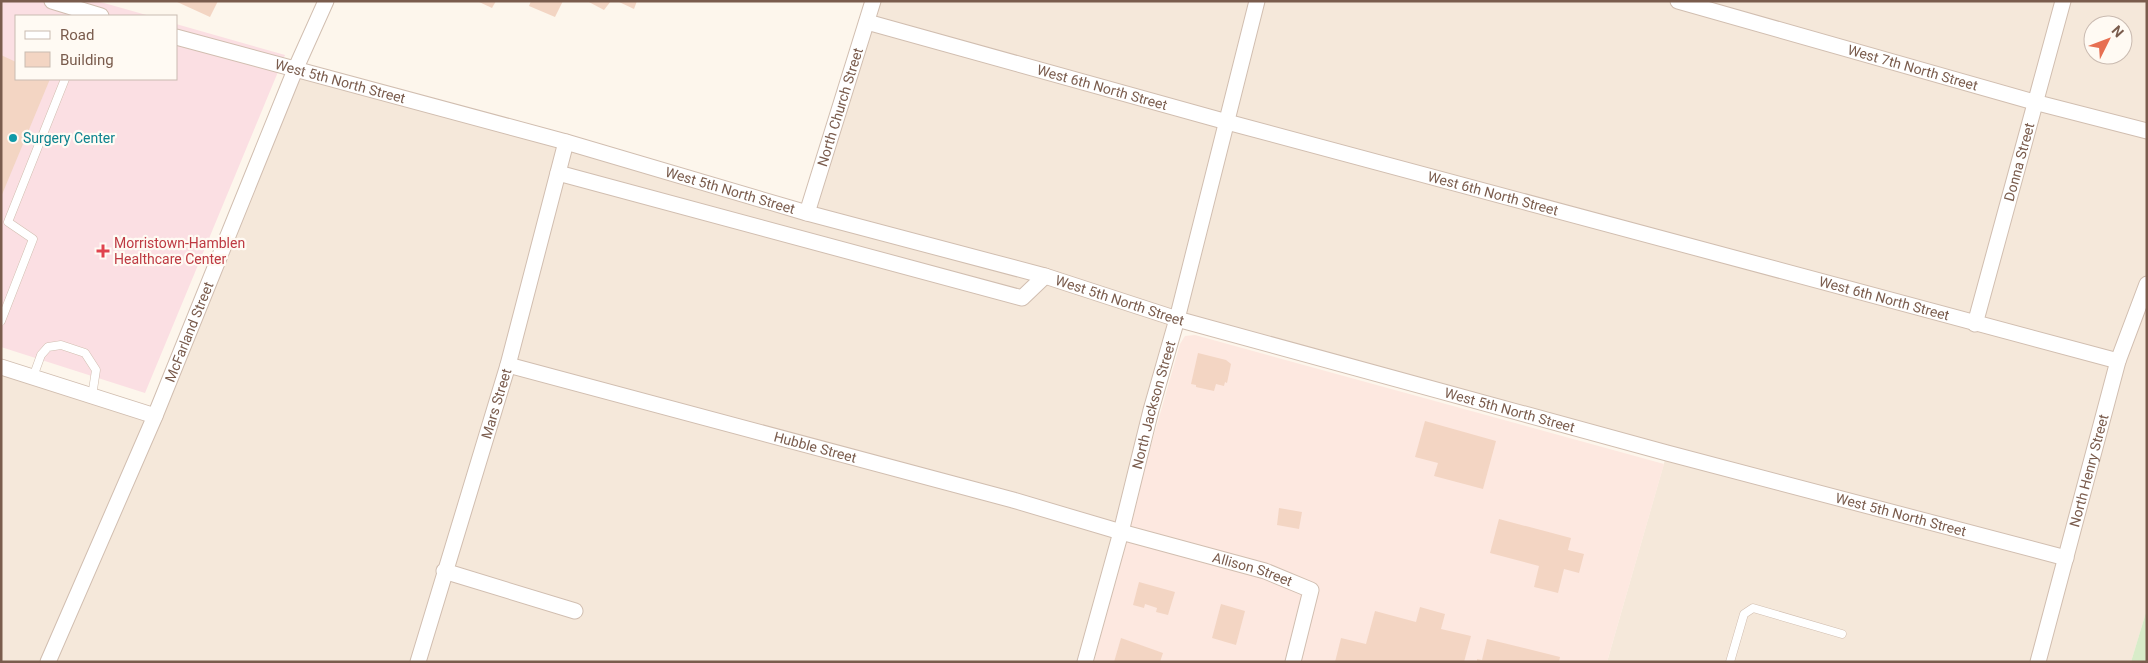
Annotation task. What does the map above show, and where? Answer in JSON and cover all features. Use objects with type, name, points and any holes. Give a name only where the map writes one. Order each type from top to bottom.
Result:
[{"type":"street","points":[[52,1],[95,15]]},
{"type":"street","name":"McFarland Street","points":[[48,662],[155,416],[326,1]]},
{"type":"street","name":"North Church Street","points":[[807,213],[873,1]]},
{"type":"street","name":"North Jackson Street","points":[[1085,662],[1121,532],[1151,410],[1177,320],[1257,1]]},
{"type":"street","name":"West 7th North Street","points":[[1678,1],[2034,102],[2147,131]]},
{"type":"street","name":"Donna Street","points":[[1975,324],[2063,1]]},
{"type":"street","name":"West 6th North Street","points":[[867,22],[1227,122],[2118,361]]},
{"type":"street","name":"West 5th North Street","points":[[178,38],[566,142],[807,213],[1045,276],[1177,320],[1667,453],[2066,558]]},
{"type":"street","name":"Mars Street","points":[[418,662],[444,570],[508,365],[566,142]]},
{"type":"street","points":[[558,173],[1022,298],[1045,276]]},
{"type":"street","name":"North Henry Street","points":[[2038,662],[2118,361],[2147,284]]},
{"type":"street","name":"Hubble Street","points":[[508,365],[1013,500],[1121,532]]},
{"type":"street","points":[[1,367],[155,416]]},
{"type":"street","name":"Allison Street","points":[[1121,532],[1265,571],[1311,590],[1293,662]]},
{"type":"street","points":[[444,570],[575,612]]},
{"type":"lane","points":[[1,321],[33,239],[8,222],[65,80]]},
{"type":"lane","points":[[33,377],[41,355],[48,347],[61,345],[86,353],[96,370],[92,396]]},
{"type":"lane","points":[[1730,662],[1744,614],[1753,608],[1842,634]]},
{"type":"shaded area","name":"Morristown-Hamblen Healthcare Center","points":[[1,1],[97,1],[146,15],[15,15],[15,80],[178,80],[178,25],[285,55],[145,393],[1,347]]},
{"type":"shaded area","points":[[873,1],[2147,1],[2147,609],[2131,662],[1607,662],[1667,453],[1177,320],[1085,662],[1,662],[1,367],[155,416],[295,70],[807,213]]},
{"type":"shaded area","points":[[1195,335],[1664,464],[1607,662],[1094,662],[1138,491],[1180,344],[1185,336]]},
{"type":"green space","points":[[2147,609],[2147,662],[2131,662]]},
{"type":"building","points":[[175,1],[218,1],[210,17]]},
{"type":"building","points":[[477,1],[496,1],[492,8]]},
{"type":"building","points":[[531,1],[563,1],[555,17],[529,6]]},
{"type":"building","points":[[587,1],[611,1],[604,10]]},
{"type":"building","points":[[617,1],[637,1],[634,9]]},
{"type":"building","name":"Surgery Center","points":[[1,55],[15,62],[15,80],[50,80],[1,197]]},
{"type":"building","points":[[1198,353],[1226,360],[1231,364],[1227,383],[1225,382],[1224,386],[1216,384],[1214,391],[1191,384]]},
{"type":"building","points":[[1425,421],[1496,441],[1483,489],[1434,476],[1438,463],[1415,457]]},
{"type":"building","points":[[1279,508],[1302,512],[1299,529],[1277,525]]},
{"type":"building","points":[[1499,519],[1571,538],[1568,550],[1584,554],[1579,573],[1564,569],[1558,593],[1534,587],[1539,566],[1490,553]]},
{"type":"building","points":[[1139,582],[1175,592],[1168,615],[1156,612],[1157,608],[1145,604],[1144,608],[1133,605]]},
{"type":"building","points":[[1221,604],[1245,611],[1236,645],[1212,638]]},
{"type":"building","points":[[1420,607],[1445,614],[1441,629],[1471,636],[1464,662],[1335,662],[1341,638],[1366,644],[1375,611],[1416,622]]},
{"type":"building","points":[[1121,638],[1163,653],[1160,662],[1114,662]]},
{"type":"building","points":[[1487,639],[1560,657],[1559,662],[1477,662],[1477,659],[1482,660]]},
{"type":"place","name":"Surgery Center","points":[[13,138]]},
{"type":"place","name":"Morristown-Hamblen Healthcare Center","points":[[103,251]]}]
